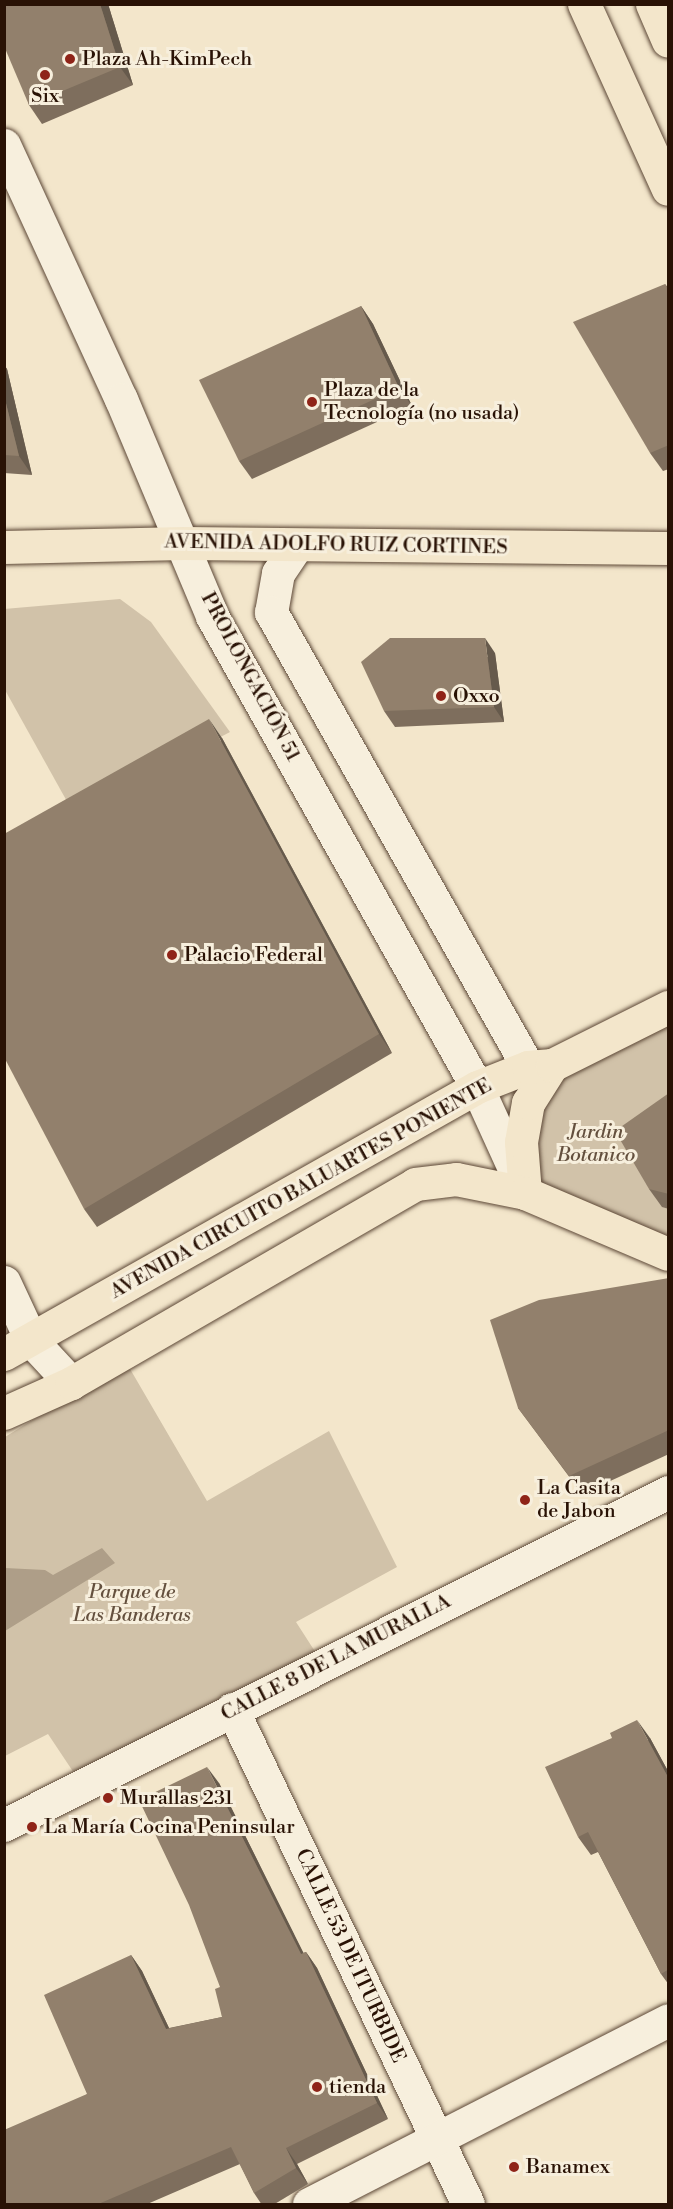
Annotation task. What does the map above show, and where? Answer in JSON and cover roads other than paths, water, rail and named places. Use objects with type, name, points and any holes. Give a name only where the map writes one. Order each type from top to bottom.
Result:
[{"type":"main road","points":[[584,4],[660,146],[669,189]]},
{"type":"main road","points":[[651,4],[669,41]]},
{"type":"main road","name":"AVENIDA ADOLFO RUIZ CORTINES","points":[[4,547],[184,543],[669,548]]},
{"type":"main road","name":"AVENIDA CIRCUITO BALUARTES PONIENTE","points":[[18,1347],[477,1087],[540,1066],[669,1007]]},
{"type":"main road","points":[[525,1193],[521,1142],[528,1103],[540,1066]]},
{"type":"main road","points":[[4,1413],[71,1383],[415,1184],[456,1179],[525,1193],[669,1254]]},
{"type":"street","name":"PROLONGACIÓN 51","points":[[4,146],[184,543],[212,616],[477,1087],[525,1193]]},
{"type":"street","points":[[297,544],[278,573],[271,612],[540,1066]]},
{"type":"street","points":[[4,1282],[18,1347],[71,1383]]},
{"type":"street","name":"CALLE 8 DE LA MURALLA","points":[[4,1825],[198,1730],[232,1708],[669,1492]]},
{"type":"street","name":"CALLE 53 DE ITURBIDE","points":[[232,1708],[468,2205]]},
{"type":"street","points":[[309,2205],[669,2020]]},
{"type":"place","name":"Plaza Ah-KimPech","points":[[70,59]]},
{"type":"place","name":"Six","points":[[45,75]]},
{"type":"place","name":"Plaza de la Tecnología (no usada)","points":[[312,402]]},
{"type":"place","name":"Oxxo","points":[[441,696]]},
{"type":"place","name":"Palacio Federal","points":[[172,955]]},
{"type":"place","name":"La Casita de Jabon","points":[[525,1500]]},
{"type":"place","name":"Murallas 231","points":[[108,1798]]},
{"type":"place","name":"La María Cocina Peninsular","points":[[32,1827]]},
{"type":"place","name":"tienda","points":[[317,2087]]},
{"type":"place","name":"Banamex","points":[[514,2167]]},
{"type":"park label","name":"Jardin Botanico","points":[[596,1144]]},
{"type":"park label","name":"Parque de Las Banderas","points":[[132,1604]]}]
